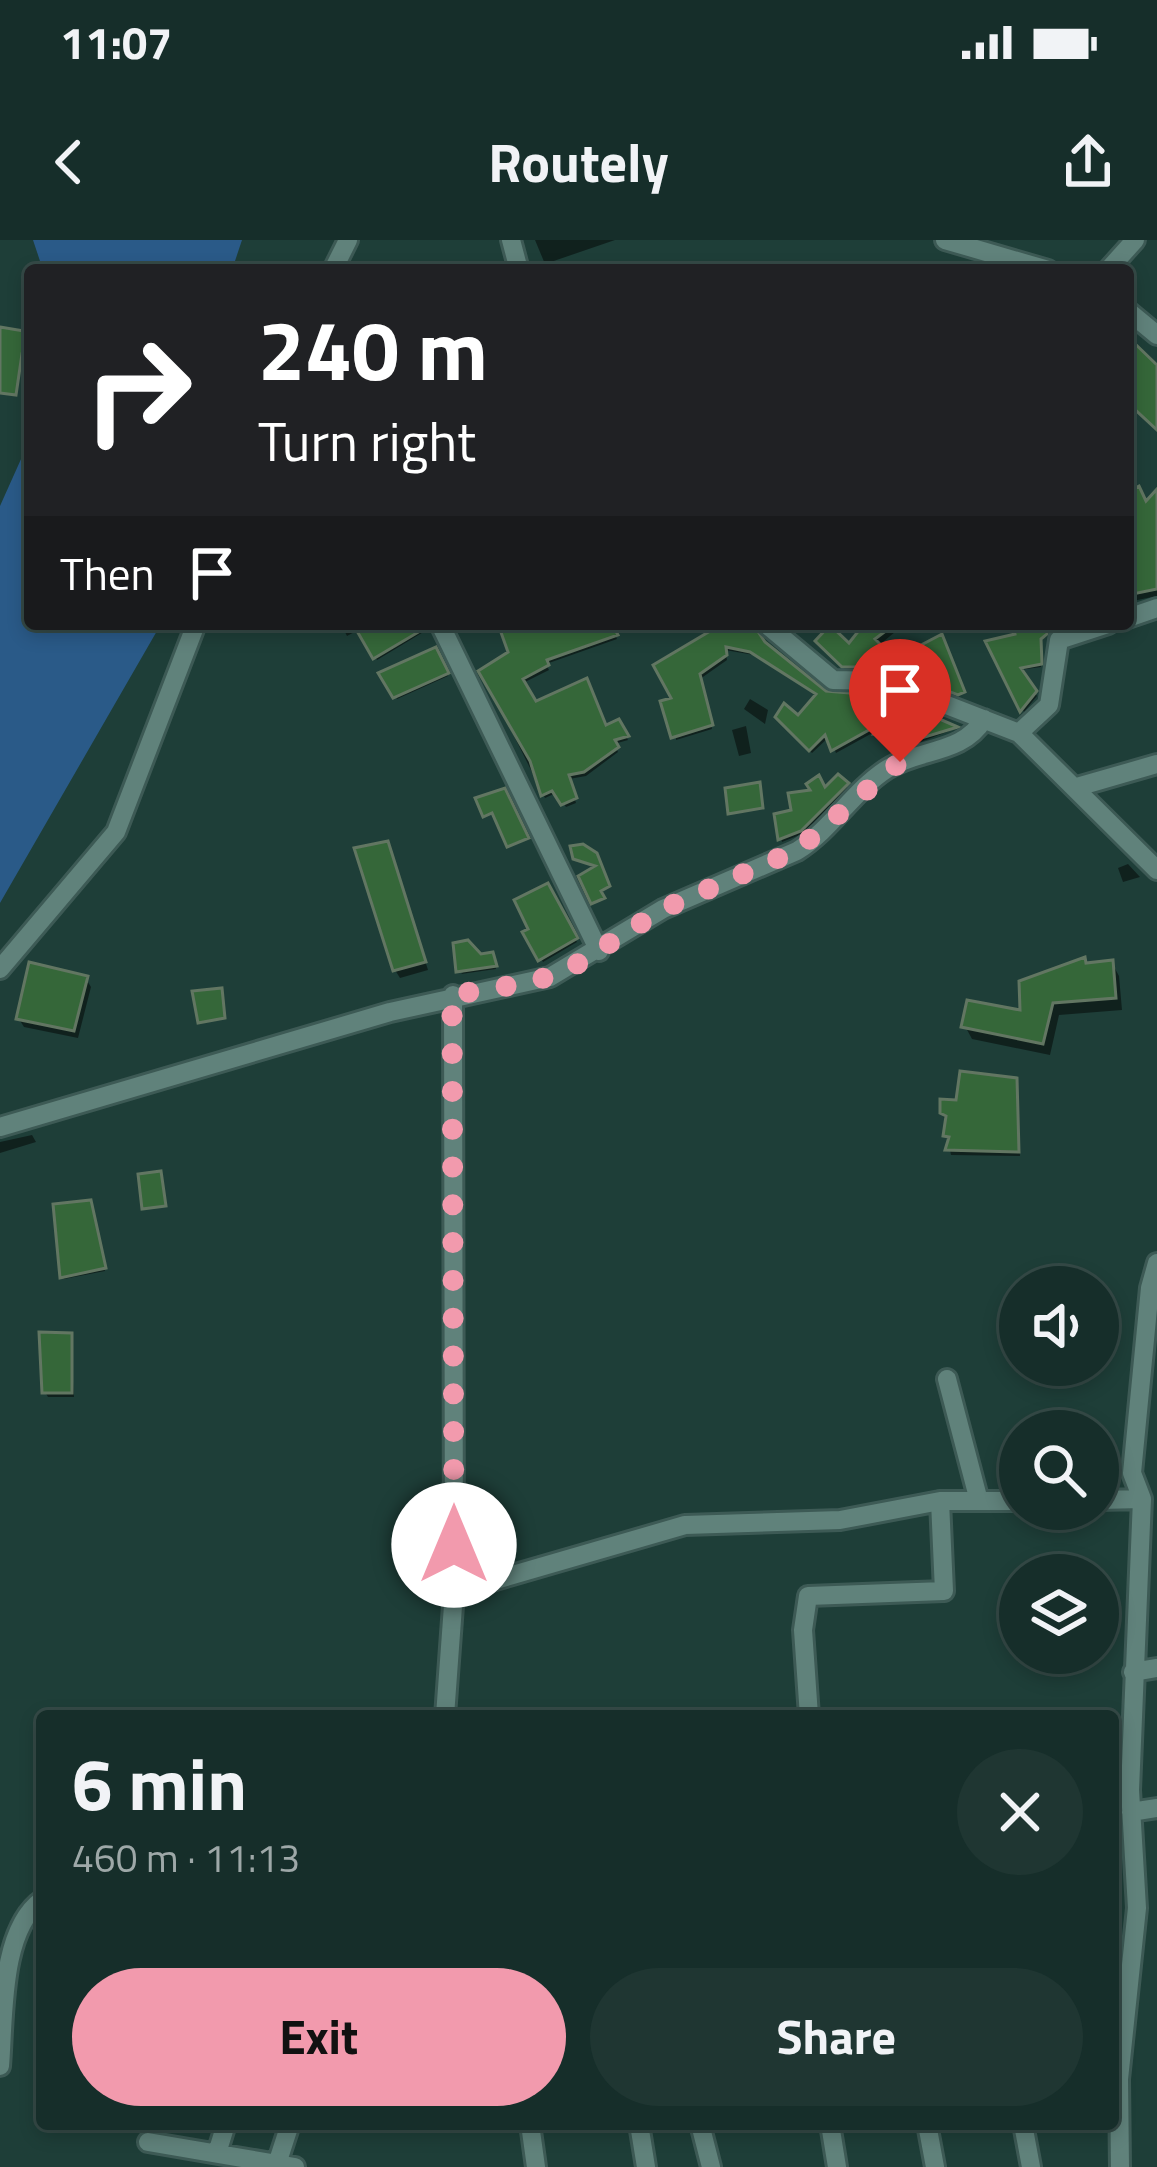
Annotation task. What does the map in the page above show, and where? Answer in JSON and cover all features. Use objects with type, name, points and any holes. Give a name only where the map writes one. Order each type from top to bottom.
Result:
[{"type":"street","points":[[945,240],[1027,264]]},
{"type":"street","points":[[1113,264],[1135,240]]},
{"type":"street","points":[[0,969],[116,832],[194,630]]},
{"type":"street","points":[[443,630],[598,951]]},
{"type":"street","points":[[773,630],[833,680],[885,681],[1019,733],[1157,871]]},
{"type":"street","points":[[1019,733],[1049,705],[1056,632]]},
{"type":"street","points":[[0,1127],[452,995],[550,977],[663,909],[797,850],[817,838],[884,771],[965,742],[984,719]]},
{"type":"street","points":[[1077,788],[1157,764]]},
{"type":"street","points":[[445,1710],[454,1592],[452,995]]},
{"type":"street","points":[[1119,2031],[1137,1908],[1122,1719],[1133,1672],[1147,1546],[1142,1499],[1132,1473],[1152,1359],[1150,1288],[1157,1263]]},
{"type":"street","points":[[947,1378],[979,1501]]},
{"type":"street","points":[[1119,1500],[1142,1499]]},
{"type":"street","points":[[454,1592],[685,1525],[840,1520],[940,1501],[999,1501]]},
{"type":"street","points":[[809,1710],[803,1630],[808,1596],[944,1591],[940,1501]]},
{"type":"street","points":[[1133,1672],[1157,1668]]},
{"type":"street","points":[[1131,1812],[1157,1808]]},
{"type":"street","points":[[1137,1908],[1157,1904]]},
{"type":"street","points":[[0,2066],[15,1940],[22,1918],[36,1905]]},
{"type":"street","points":[[1119,2102],[1120,2167]]},
{"type":"street","points":[[208,2157],[223,2130]]},
{"type":"street","points":[[148,2142],[208,2157],[283,2166],[289,2130]]},
{"type":"street","points":[[531,2130],[536,2167]]},
{"type":"street","points":[[639,2130],[646,2167]]},
{"type":"street","points":[[702,2130],[711,2167]]},
{"type":"street","points":[[831,2130],[837,2167]]},
{"type":"street","points":[[928,2130],[935,2167]]},
{"type":"street","points":[[1024,2130],[1030,2167]]},
{"type":"water","points":[[33,240],[242,240],[234,264],[41,264]]},
{"type":"water","points":[[24,452],[24,630],[158,630],[0,903],[0,506]]},
{"type":"building","points":[[0,327],[24,331],[16,395],[0,393]]},
{"type":"building","points":[[1134,343],[1157,365],[1157,430],[1134,409]]},
{"type":"building","points":[[1139,486],[1146,501],[1157,489],[1157,589],[1134,594],[1134,552],[1134,489]]},
{"type":"building","points":[[356,630],[422,630],[373,659]]},
{"type":"building","points":[[500,630],[615,630],[618,635],[547,660],[549,665],[523,679],[536,701],[587,678],[606,725],[619,719],[629,736],[615,740],[619,747],[584,772],[569,775],[577,798],[561,805],[552,791],[541,796],[530,761],[478,671],[508,652]]},
{"type":"building","points":[[712,630],[757,630],[765,642],[826,691],[862,694],[882,704],[872,694],[882,694],[958,727],[905,743],[902,735],[874,734],[887,720],[831,751],[825,735],[809,751],[775,717],[784,703],[798,715],[816,694],[750,652],[726,647],[727,655],[700,674],[713,725],[671,738],[660,701],[671,698],[653,665]]},
{"type":"building","points":[[825,630],[835,630],[849,643],[859,630],[887,630],[875,639],[885,649],[869,667],[842,667],[815,641]]},
{"type":"building","points":[[1014,630],[1046,630],[1047,634],[1041,639],[1042,664],[1021,668],[1037,691],[1020,712],[985,641],[1015,634]]},
{"type":"building","points":[[942,634],[965,692],[958,695],[916,679],[906,653]]},
{"type":"building","points":[[436,647],[449,673],[393,698],[378,673]]},
{"type":"building","points":[[838,774],[849,783],[801,831],[778,840],[774,814],[791,810],[788,793],[810,790],[806,784],[819,775],[825,787]]},
{"type":"building","points":[[760,782],[763,808],[728,814],[725,788]]},
{"type":"building","points":[[505,788],[529,838],[507,847],[492,813],[483,817],[475,798]]},
{"type":"building","points":[[388,841],[426,962],[393,971],[354,848]]},
{"type":"building","points":[[583,844],[597,853],[610,886],[601,891],[605,898],[591,904],[578,876],[595,866],[573,859],[570,846]]},
{"type":"building","points":[[548,883],[578,938],[538,961],[522,932],[528,929],[514,900]]},
{"type":"building","points":[[468,940],[481,954],[493,952],[497,966],[456,972],[453,943]]},
{"type":"building","points":[[1085,957],[1086,963],[1113,960],[1116,998],[1053,1003],[1043,1044],[961,1027],[967,1000],[1020,1010],[1019,981]]},
{"type":"building","points":[[29,962],[88,976],[74,1031],[16,1019]]},
{"type":"building","points":[[222,988],[225,1018],[198,1023],[192,991]]},
{"type":"building","points":[[960,1071],[1017,1078],[1019,1152],[945,1150],[949,1137],[943,1136],[946,1116],[940,1113],[940,1099],[956,1100]]},
{"type":"building","points":[[161,1171],[166,1206],[142,1209],[138,1174]]},
{"type":"building","points":[[91,1200],[106,1268],[60,1278],[53,1204]]},
{"type":"building","points":[[39,1332],[72,1333],[72,1393],[42,1393]]},
{"type":"route","points":[[454,1545],[452,995],[532,982],[568,970],[663,909],[772,864],[817,838],[874,780],[900,762]]}]
